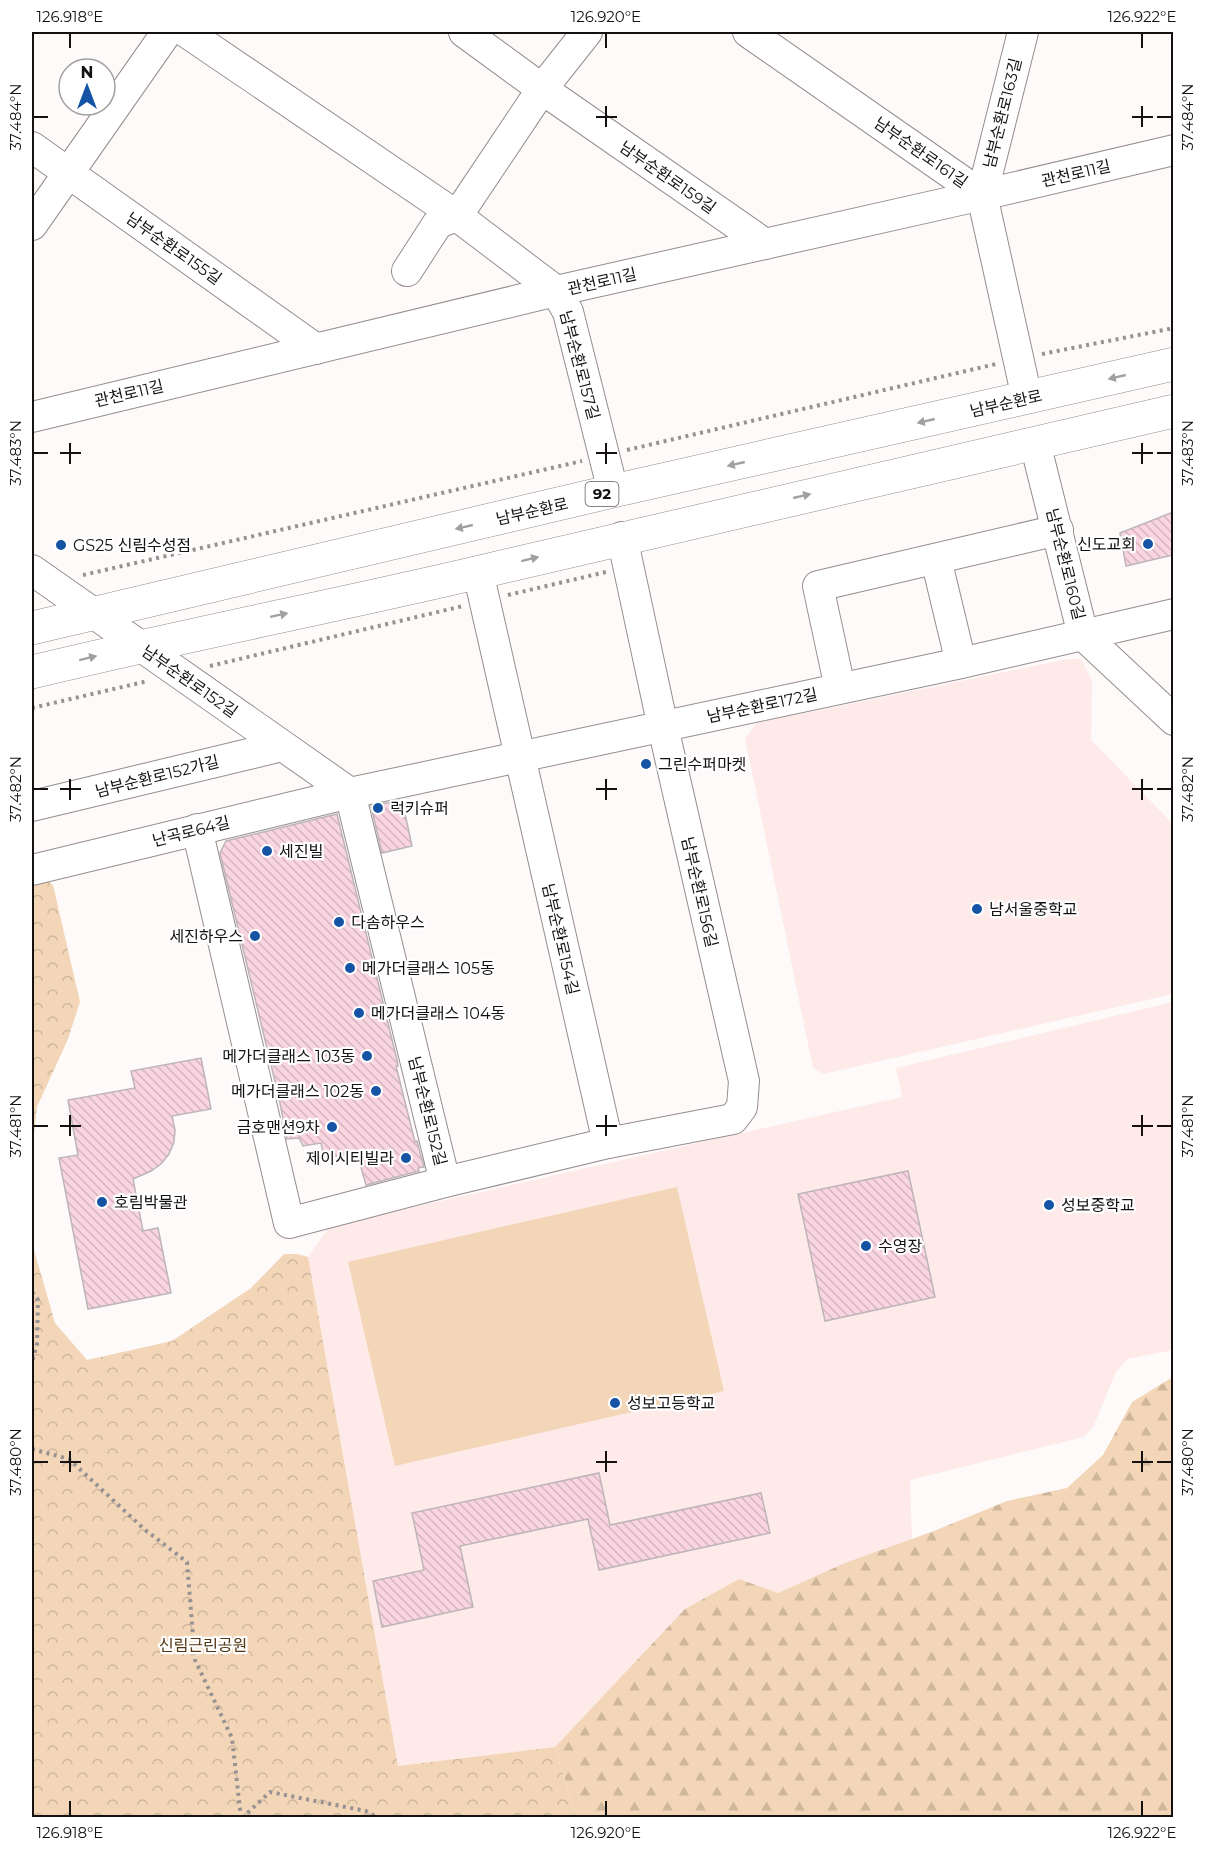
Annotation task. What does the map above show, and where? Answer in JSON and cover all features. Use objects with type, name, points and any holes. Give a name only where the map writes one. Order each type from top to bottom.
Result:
[{"type":"main road","name":"남부순환로","points":[[32,628],[95,615],[613,491],[1173,364]]},
{"type":"main road","points":[[32,672],[139,646],[478,572],[1173,411]]},
{"type":"street","points":[[32,225],[167,32]]},
{"type":"street","name":"남부순환로157길","points":[[186,32],[457,216],[556,291],[568,312],[613,491]]},
{"type":"street","name":"남부순환로159길","points":[[464,32],[765,244]]},
{"type":"street","points":[[406,271],[438,224],[457,216],[542,89],[587,32]]},
{"type":"street","name":"남부순환로161길","points":[[748,32],[982,195],[1027,398]]},
{"type":"street","name":"남부순환로163길","points":[[982,195],[1023,32]]},
{"type":"street","name":"남부순환로155길","points":[[32,147],[316,349]]},
{"type":"street","name":"관천로11길","points":[[32,417],[556,291],[1173,150]]},
{"type":"street","name":"남부순환로160길","points":[[1035,443],[1083,635],[1173,720]]},
{"type":"street","points":[[840,688],[818,586],[1058,530]]},
{"type":"street","name":"남부순환로156길","points":[[608,1143],[733,1119],[742,1107],[744,1081],[622,537]]},
{"type":"street","points":[[936,559],[961,663]]},
{"type":"street","name":"남부순환로152길","points":[[32,570],[350,793],[445,1182],[289,1223],[196,829]]},
{"type":"street","name":"남부순환로154길","points":[[478,572],[608,1143]]},
{"type":"street","name":"남부순환로172길","points":[[350,793],[961,663],[1173,614]]},
{"type":"street","name":"남부순환로152가길","points":[[32,806],[282,746]]},
{"type":"street","name":"난곡로64길","points":[[32,870],[350,793]]},
{"type":"street","points":[[445,1182],[608,1143]]},
{"type":"path","points":[[32,1292],[38,1300],[37,1344],[32,1362]]},
{"type":"path","points":[[32,1449],[69,1459],[144,1529],[187,1562],[195,1660],[232,1738],[242,1818]]},
{"type":"path","points":[[242,1818],[270,1792],[366,1811],[378,1818]]},
{"type":"shaded area","name":"남서울중학교","points":[[1068,659],[1081,659],[1092,681],[1091,740],[1173,824],[1173,994],[823,1074],[813,1068],[745,738],[757,723]]},
{"type":"shaded area","name":"성보고등학교","points":[[1173,1002],[1173,1350],[1127,1359],[1116,1372],[1093,1427],[1084,1437],[910,1480],[912,1539],[777,1593],[739,1579],[685,1609],[555,1747],[398,1767],[308,1257],[330,1226],[902,1097],[896,1068]]},
{"type":"green space","points":[[42,877],[53,885],[80,1002],[68,1039],[37,1107],[32,1151],[32,880]]},
{"type":"green space","points":[[677,1187],[724,1391],[395,1466],[348,1262]]},
{"type":"green space","name":"신림근린공원","points":[[32,1243],[55,1323],[87,1360],[172,1341],[251,1288],[284,1254],[308,1257],[398,1766],[555,1747],[576,1817],[32,1817]]},
{"type":"green space","points":[[1173,1377],[1173,1817],[576,1817],[555,1747],[685,1609],[739,1579],[778,1593],[845,1563],[934,1531],[1007,1501],[1067,1488],[1103,1455],[1132,1402]]},
{"type":"building","name":"신도교회","points":[[1173,512],[1173,555],[1126,566],[1120,533]]},
{"type":"building","points":[[402,800],[412,846],[382,853],[371,806]]},
{"type":"building","points":[[337,814],[397,1060],[398,1066],[396,1066],[415,1142],[417,1141],[424,1167],[418,1168],[419,1171],[366,1185],[357,1153],[324,1158],[321,1143],[303,1146],[299,1138],[287,1139],[220,853],[226,841]]},
{"type":"building","name":"호림박물관","points":[[201,1058],[211,1109],[172,1116],[175,1130],[174,1142],[169,1154],[151,1171],[133,1179],[143,1231],[158,1228],[171,1293],[88,1309],[59,1158],[78,1155],[68,1100],[135,1088],[131,1071]]},
{"type":"building","name":"수영장","points":[[908,1171],[935,1297],[825,1321],[798,1194]]},
{"type":"building","points":[[599,1473],[610,1525],[761,1493],[770,1533],[599,1570],[588,1519],[460,1546],[473,1607],[382,1627],[373,1581],[424,1570],[412,1513]]},
{"type":"place","name":"신도교회","points":[[1148,544]]},
{"type":"place","name":"GS25 신림수성점","points":[[61,545]]},
{"type":"place","name":"그린수퍼마켓","points":[[646,764]]},
{"type":"place","name":"럭키슈퍼","points":[[378,808]]},
{"type":"place","name":"세진빌","points":[[267,851]]},
{"type":"place","name":"남서울중학교","points":[[977,909]]},
{"type":"place","name":"다솜하우스","points":[[339,922]]},
{"type":"place","name":"세진하우스","points":[[255,936]]},
{"type":"place","name":"메가더클래스 105동","points":[[350,968]]},
{"type":"place","name":"메가더클래스 104동","points":[[359,1013]]},
{"type":"place","name":"메가더클래스 103동","points":[[367,1056]]},
{"type":"place","name":"메가더클래스 102동","points":[[376,1091]]},
{"type":"place","name":"금호맨션9차","points":[[332,1127]]},
{"type":"place","name":"제이시티빌라","points":[[406,1158]]},
{"type":"place","name":"호림박물관","points":[[102,1202]]},
{"type":"place","name":"성보중학교","points":[[1049,1205]]},
{"type":"place","name":"수영장","points":[[866,1246]]},
{"type":"place","name":"성보고등학교","points":[[615,1403]]}]
